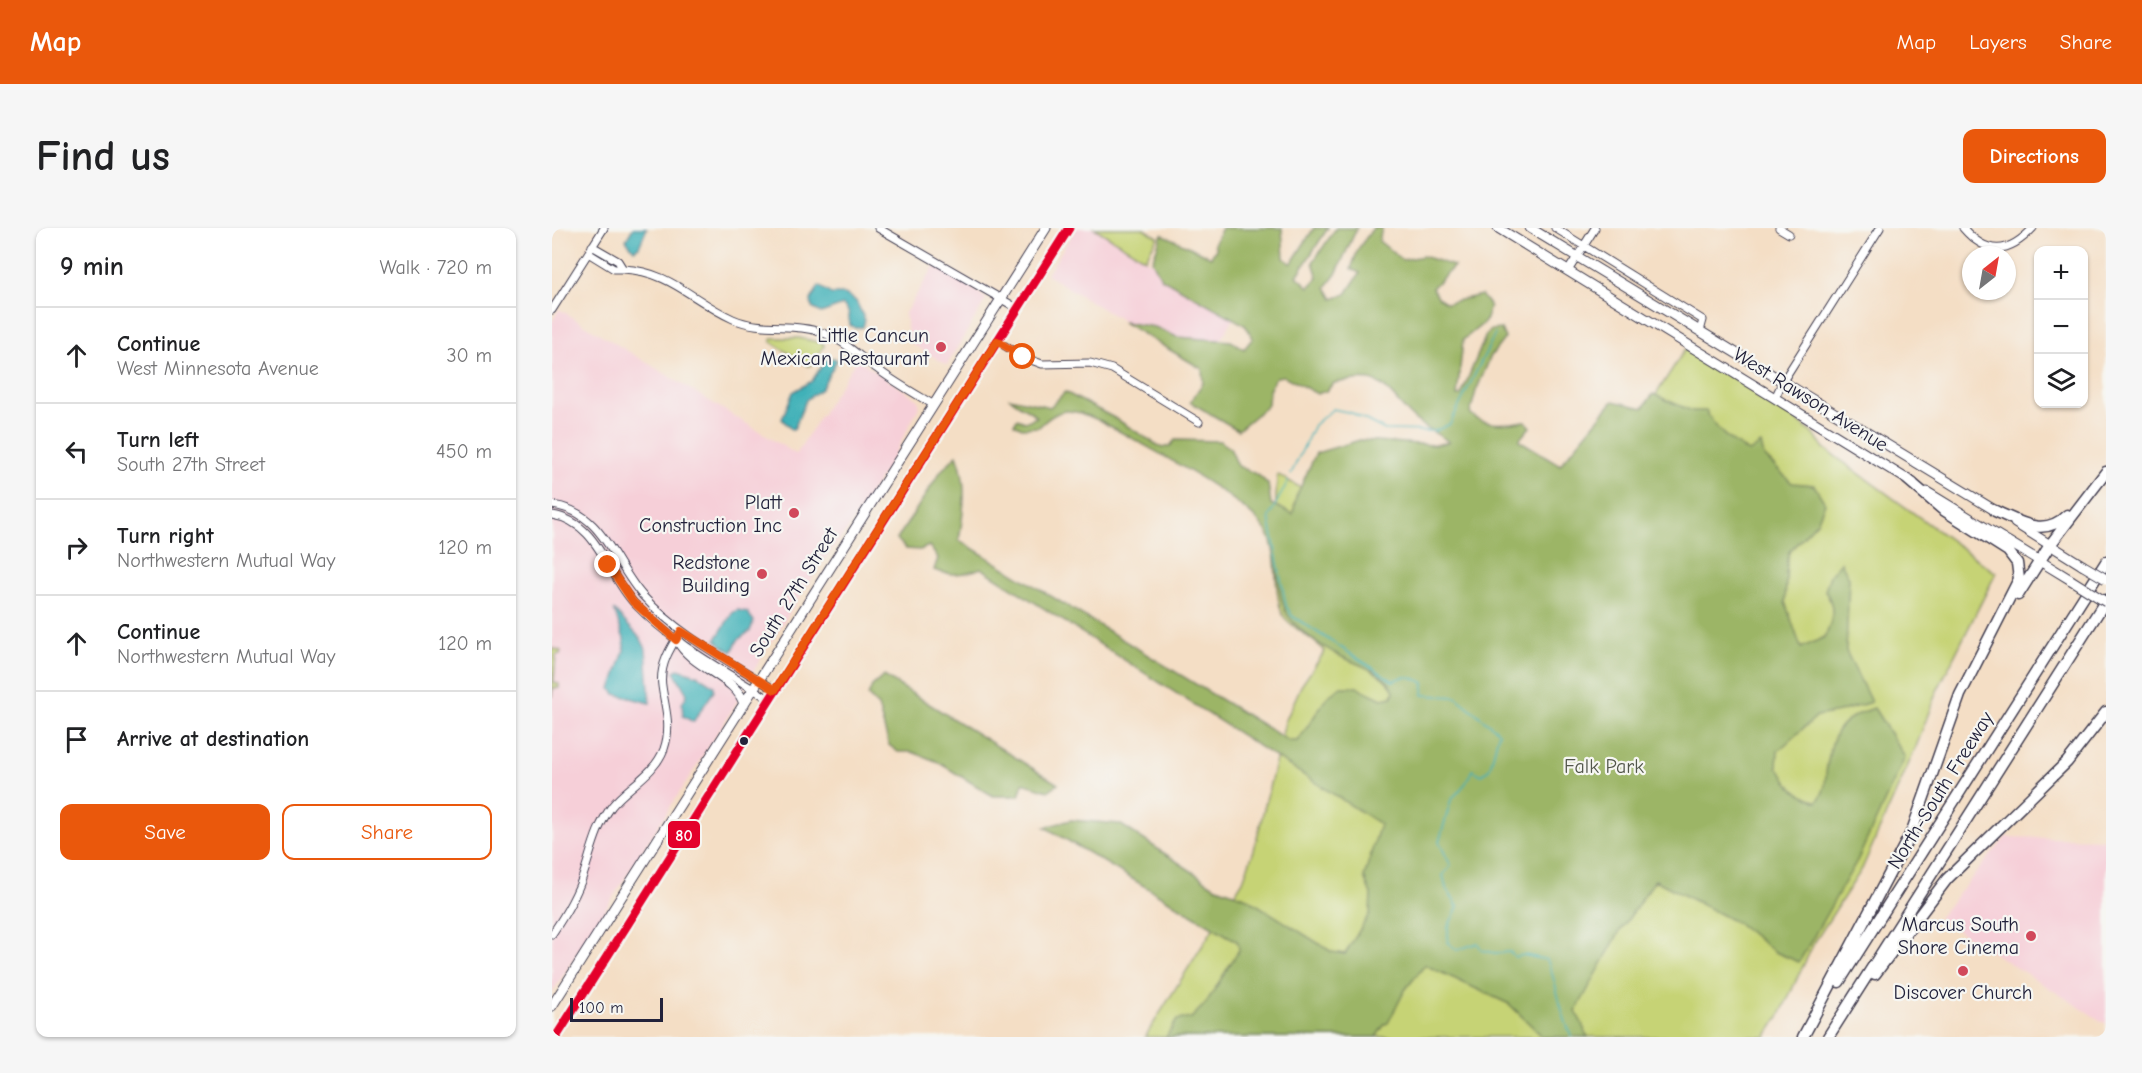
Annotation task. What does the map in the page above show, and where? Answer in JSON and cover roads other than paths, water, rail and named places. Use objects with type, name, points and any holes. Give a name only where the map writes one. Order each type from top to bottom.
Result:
[{"type":"highway","points":[[1993,633],[2050,545],[2106,472]]},
{"type":"highway","points":[[1804,1037],[1912,831],[1960,695],[2018,585],[2019,574],[2014,559],[2008,551],[1942,510],[1907,479]]},
{"type":"highway","points":[[1995,511],[2024,524],[2047,528],[2060,522],[2094,487]]},
{"type":"highway","name":"North-South Freeway","points":[[1804,1037],[2106,562]]},
{"type":"highway","name":"North-South Freeway","points":[[1828,1037],[2106,601]]},
{"type":"highway","points":[[1828,1037],[1947,879],[2067,762],[2106,712]]},
{"type":"main road","name":"South 27th Street","points":[[552,1006],[1046,228]]},
{"type":"main road","name":"South 27th Street","points":[[556,1037],[1069,228]]},
{"type":"main road","name":"West Rawson Avenue","points":[[1498,228],[2106,601]]},
{"type":"main road","name":"West Rawson Avenue","points":[[1530,228],[2106,579]]},
{"type":"main road","points":[[677,641],[682,649],[705,670],[736,688],[744,705]]},
{"type":"street","points":[[552,310],[604,228]]},
{"type":"street","points":[[878,228],[1017,308]]},
{"type":"street","points":[[1555,228],[1703,320],[1700,331]]},
{"type":"street","points":[[1568,271],[1595,228]]},
{"type":"street","points":[[1779,228],[1789,234]]},
{"type":"street","points":[[1775,398],[1783,381],[1880,228]]},
{"type":"street","points":[[1963,228],[1985,246],[2003,249],[2019,243],[2033,228]]},
{"type":"street","points":[[592,246],[618,261],[623,269]]},
{"type":"street","points":[[588,254],[614,269],[644,270],[664,277],[739,321],[760,327],[811,329],[833,336],[878,370],[934,405]]},
{"type":"street","points":[[997,341],[1023,357],[1042,364],[1090,363],[1112,369],[1199,422]]},
{"type":"street","points":[[552,505],[580,515],[601,532],[642,595],[681,631],[775,690]]},
{"type":"street","points":[[552,515],[566,519],[588,533],[633,602],[677,641],[769,699]]},
{"type":"street","points":[[552,934],[579,888],[598,827],[620,797],[645,777],[662,754],[669,720],[662,685],[662,670],[681,631]]},
{"type":"water","points":[[633,228],[647,228],[639,247],[634,250],[626,240]]},
{"type":"water","points":[[819,286],[831,294],[845,294],[856,301],[865,320],[863,327],[855,328],[850,325],[848,311],[843,305],[821,313],[812,308],[811,300]]},
{"type":"water","points":[[826,359],[837,360],[821,389],[806,400],[794,429],[791,429],[782,419],[793,392],[812,381]]},
{"type":"water","points":[[614,610],[641,639],[646,649],[650,703],[615,694],[611,689],[624,651],[624,639]]},
{"type":"water","points":[[738,610],[747,612],[754,621],[750,631],[738,640],[732,652],[716,639],[733,612]]},
{"type":"water","points":[[678,669],[697,675],[714,686],[714,691],[693,722],[683,716],[682,704],[687,694],[674,671]]},
{"type":"waterway","points":[[1291,474],[1314,425],[1333,409],[1352,413],[1385,430],[1435,431],[1450,424],[1495,334]]},
{"type":"waterway","points":[[1288,481],[1269,517],[1286,606],[1292,616],[1393,681],[1405,677],[1412,678],[1424,683],[1423,695],[1456,697],[1499,732],[1490,768],[1482,775],[1472,770],[1466,783],[1451,800],[1439,842],[1451,866],[1443,875],[1446,888],[1458,907],[1448,927],[1448,943],[1457,950],[1478,943],[1481,950],[1495,953],[1510,952],[1515,957],[1524,955],[1547,960],[1572,1037]]},
{"type":"place","name":"Little Cancun Mexican Restaurant","points":[[941,347]]},
{"type":"place","name":"Platt Construction Inc","points":[[794,513]]},
{"type":"place","name":"Redstone Building","points":[[762,574]]},
{"type":"place","name":"Marcus South Shore Cinema","points":[[2031,936]]},
{"type":"place","name":"Discover Church","points":[[1963,971]]},
{"type":"park label","name":"Falk Park","points":[[1604,766]]}]
